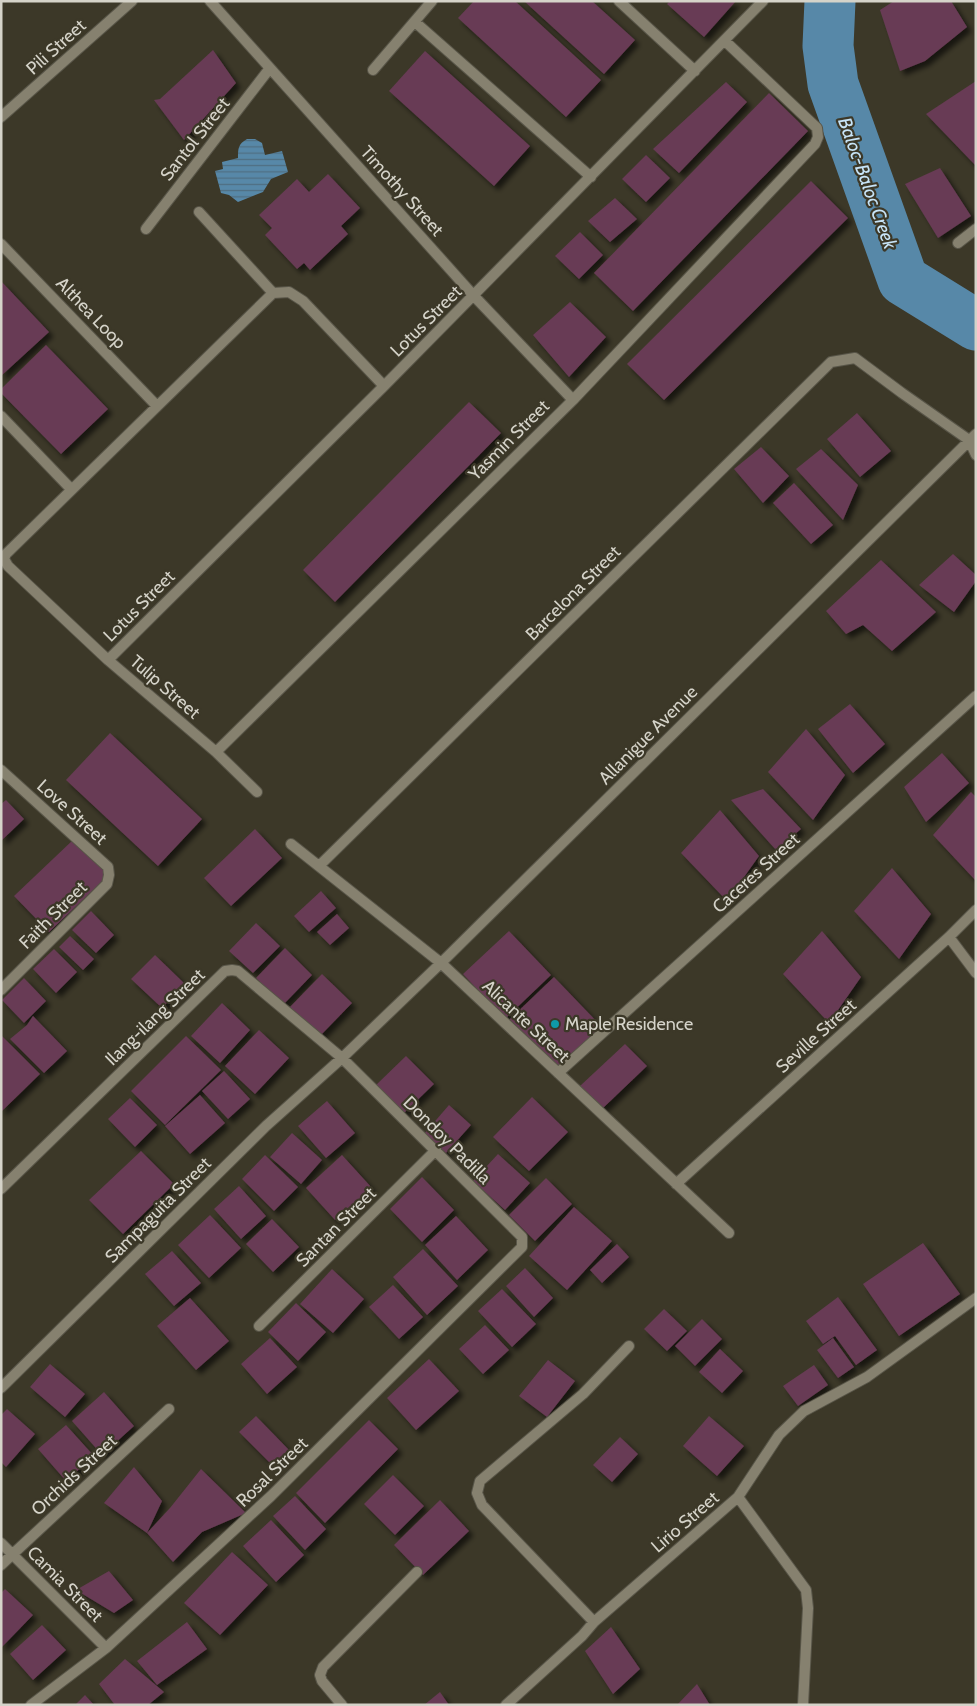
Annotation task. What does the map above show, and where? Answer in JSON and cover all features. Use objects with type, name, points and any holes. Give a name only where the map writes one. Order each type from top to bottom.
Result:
[{"type":"street","name":"Pili Street","points":[[1,117],[132,1]]},
{"type":"street","name":"Timothy Street","points":[[210,1],[474,296],[573,400]]},
{"type":"street","points":[[373,70],[432,1]]},
{"type":"street","points":[[619,1],[695,71]]},
{"type":"street","name":"Lotus Street","points":[[108,660],[474,296],[764,1]]},
{"type":"street","points":[[415,22],[591,177]]},
{"type":"street","name":"Yasmin Street","points":[[216,752],[573,400],[815,144],[818,137],[817,128],[725,41]]},
{"type":"street","name":"Santol Street","points":[[146,229],[270,68]]},
{"type":"street","points":[[199,212],[273,293]]},
{"type":"street","points":[[958,242],[976,229]]},
{"type":"street","name":"Althea Loop","points":[[1,244],[156,405]]},
{"type":"street","points":[[1,416],[72,489],[273,293],[289,292],[304,301],[384,386]]},
{"type":"street","name":"Barcelona Street","points":[[320,865],[831,362],[855,358],[902,393],[972,437]]},
{"type":"street","points":[[972,437],[976,455]]},
{"type":"street","name":"Allanigue Avenue","points":[[342,1058],[441,963],[972,437]]},
{"type":"street","name":"Tulip Street","points":[[72,489],[6,554],[4,560],[8,566],[108,660],[216,752],[257,792]]},
{"type":"street","name":"Caceres Street","points":[[558,1073],[976,696]]},
{"type":"street","name":"Love Street","points":[[1,770],[108,867],[108,884]]},
{"type":"street","name":"Alicante Street","points":[[291,844],[320,865],[441,963],[729,1233]]},
{"type":"street","name":"Faith Street","points":[[1,990],[108,884]]},
{"type":"street","name":"Seville Street","points":[[676,1184],[950,937],[976,910]]},
{"type":"street","points":[[950,937],[976,974]]},
{"type":"street","name":"Ilang-ilang Street","points":[[1,1189],[225,972],[238,971],[342,1058]]},
{"type":"street","name":"Dondoy Padilla","points":[[342,1058],[522,1237],[522,1247]]},
{"type":"street","name":"Sampaguita Street","points":[[1,1388],[266,1126],[342,1058]]},
{"type":"street","name":"Santan Street","points":[[259,1326],[436,1150]]},
{"type":"street","name":"Rosal Street","points":[[31,1705],[106,1648],[271,1496],[522,1247]]},
{"type":"street","points":[[738,1497],[779,1435],[804,1411],[867,1377],[976,1298]]},
{"type":"street","points":[[594,1622],[482,1505],[477,1493],[480,1480],[583,1394],[629,1346]]},
{"type":"street","name":"Orchids Street","points":[[1,1565],[170,1409]]},
{"type":"street","name":"Lirio Street","points":[[506,1705],[582,1636],[594,1622],[738,1497],[806,1590],[808,1608],[803,1705]]},
{"type":"street","name":"Camia Street","points":[[1,1543],[106,1648]]},
{"type":"street","points":[[342,1705],[322,1681],[320,1675],[324,1667],[418,1572]]},
{"type":"water","points":[[247,139],[255,139],[262,143],[265,155],[282,151],[288,172],[271,179],[263,192],[238,202],[229,195],[221,193],[215,171],[223,169],[222,162],[238,158],[239,147]]},
{"type":"building","points":[[474,1],[515,1],[601,80],[566,117],[458,18]]},
{"type":"building","points":[[524,1],[592,1],[635,40],[604,74]]},
{"type":"building","points":[[670,1],[736,1],[704,37],[667,4]]},
{"type":"building","points":[[894,1],[951,1],[967,27],[925,61],[900,71],[880,10]]},
{"type":"building","points":[[213,50],[236,83],[184,140],[154,100],[160,99]]},
{"type":"building","points":[[425,51],[530,146],[494,186],[389,91]]},
{"type":"building","points":[[976,81],[976,166],[926,114]]},
{"type":"building","points":[[726,82],[747,102],[679,173],[653,149]]},
{"type":"building","points":[[769,93],[808,131],[633,311],[594,273]]},
{"type":"building","points":[[646,155],[670,178],[646,202],[622,179]]},
{"type":"building","points":[[940,168],[971,216],[938,238],[905,184]]},
{"type":"building","points":[[328,174],[360,208],[341,226],[348,234],[310,270],[304,263],[297,269],[265,235],[272,228],[259,215],[297,179],[309,192]]},
{"type":"building","points":[[811,181],[848,218],[664,400],[627,364]]},
{"type":"building","points":[[615,198],[637,219],[610,242],[588,221]]},
{"type":"building","points":[[580,232],[603,255],[579,279],[555,256]]},
{"type":"building","points":[[1,281],[49,332],[1,376]]},
{"type":"building","points":[[570,302],[606,337],[569,377],[533,335]]},
{"type":"building","points":[[46,345],[108,409],[61,454],[1,393],[1,389]]},
{"type":"building","points":[[469,402],[501,433],[335,602],[303,570]]},
{"type":"building","points":[[857,413],[891,451],[860,477],[827,439]]},
{"type":"building","points":[[761,447],[789,476],[763,503],[734,469]]},
{"type":"building","points":[[821,449],[858,485],[843,520],[796,469]]},
{"type":"building","points":[[794,483],[833,525],[811,544],[773,503]]},
{"type":"building","points":[[953,554],[976,575],[976,581],[954,612],[919,585]]},
{"type":"building","points":[[881,560],[936,612],[892,651],[863,625],[846,634],[826,611]]},
{"type":"building","points":[[850,704],[885,744],[853,773],[818,729]]},
{"type":"building","points":[[806,729],[845,775],[813,820],[768,772]]},
{"type":"building","points":[[110,733],[202,819],[158,866],[66,780]]},
{"type":"building","points":[[942,753],[969,783],[926,822],[904,787]]},
{"type":"building","points":[[763,789],[801,829],[776,850],[731,800]]},
{"type":"building","points":[[971,792],[976,797],[976,881],[933,835]]},
{"type":"building","points":[[6,800],[24,819],[1,841],[1,804]]},
{"type":"building","points":[[720,810],[759,856],[727,901],[681,853]]},
{"type":"building","points":[[255,829],[282,858],[231,906],[204,878]]},
{"type":"building","points":[[74,839],[109,875],[49,932],[14,896]]},
{"type":"building","points":[[892,868],[931,914],[899,959],[854,911]]},
{"type":"building","points":[[321,891],[336,908],[309,932],[294,916]]},
{"type":"building","points":[[91,911],[114,935],[96,953],[72,930]]},
{"type":"building","points":[[337,914],[349,928],[330,945],[317,932]]},
{"type":"building","points":[[256,923],[280,946],[253,973],[229,951]]},
{"type":"building","points":[[509,931],[551,975],[505,1019],[463,974]]},
{"type":"building","points":[[822,931],[861,977],[829,1023],[783,974]]},
{"type":"building","points":[[70,936],[94,959],[83,970],[59,947]]},
{"type":"building","points":[[285,948],[312,975],[283,1005],[256,978]]},
{"type":"building","points":[[54,949],[77,972],[56,993],[33,969]]},
{"type":"building","points":[[155,955],[185,984],[162,1008],[131,979]]},
{"type":"building","points":[[322,974],[352,1003],[320,1036],[290,1007]]},
{"type":"building","name":"Maple Residence","points":[[554,977],[602,1027],[558,1067],[509,1020]]},
{"type":"building","points":[[24,978],[46,1001],[24,1023],[2,1000]]},
{"type":"building","points":[[222,1003],[250,1030],[220,1063],[191,1036]]},
{"type":"building","points":[[33,1016],[67,1051],[44,1073],[10,1039],[27,1025]]},
{"type":"building","points":[[259,1030],[289,1058],[255,1094],[225,1066]]},
{"type":"building","points":[[1,1035],[40,1074],[1,1112]]},
{"type":"building","points":[[186,1036],[221,1070],[165,1125],[131,1091]]},
{"type":"building","points":[[625,1044],[647,1066],[602,1109],[580,1086]]},
{"type":"building","points":[[406,1056],[434,1084],[404,1113],[376,1085]]},
{"type":"building","points":[[224,1071],[250,1099],[228,1119],[202,1091]]},
{"type":"building","points":[[200,1095],[225,1123],[190,1154],[165,1126]]},
{"type":"building","points":[[532,1097],[568,1132],[529,1171],[493,1137]]},
{"type":"building","points":[[130,1098],[157,1125],[135,1147],[108,1119]]},
{"type":"building","points":[[327,1101],[355,1133],[326,1158],[298,1126]]},
{"type":"building","points":[[449,1105],[471,1125],[446,1153],[424,1134]]},
{"type":"building","points":[[292,1133],[322,1160],[301,1184],[270,1157]]},
{"type":"building","points":[[141,1151],[174,1184],[123,1234],[89,1200]]},
{"type":"building","points":[[498,1154],[530,1183],[505,1210],[473,1181]]},
{"type":"building","points":[[265,1155],[298,1187],[274,1211],[242,1179]]},
{"type":"building","points":[[342,1155],[372,1188],[335,1220],[306,1188]]},
{"type":"building","points":[[422,1177],[454,1210],[422,1242],[390,1209]]},
{"type":"building","points":[[546,1178],[572,1204],[535,1241],[509,1215]]},
{"type":"building","points":[[239,1186],[266,1216],[241,1239],[214,1209]]},
{"type":"building","points":[[574,1207],[612,1241],[567,1290],[529,1256]]},
{"type":"building","points":[[210,1215],[241,1248],[209,1278],[178,1245]]},
{"type":"building","points":[[456,1216],[488,1250],[457,1280],[425,1245]]},
{"type":"building","points":[[272,1219],[299,1247],[273,1272],[246,1244]]},
{"type":"building","points":[[923,1243],[960,1294],[899,1336],[863,1284]]},
{"type":"building","points":[[617,1244],[629,1257],[602,1283],[590,1270]]},
{"type":"building","points":[[423,1249],[458,1286],[427,1315],[393,1277]]},
{"type":"building","points":[[172,1251],[201,1283],[174,1306],[145,1274]]},
{"type":"building","points":[[525,1268],[553,1298],[534,1317],[506,1286]]},
{"type":"building","points":[[332,1269],[364,1299],[333,1333],[300,1304]]},
{"type":"building","points":[[393,1285],[423,1317],[399,1339],[369,1307]]},
{"type":"building","points":[[502,1289],[536,1324],[512,1347],[478,1311]]},
{"type":"building","points":[[838,1297],[877,1350],[856,1365],[835,1336],[823,1344],[806,1321]]},
{"type":"building","points":[[190,1298],[229,1341],[196,1370],[157,1326]]},
{"type":"building","points":[[296,1303],[326,1332],[298,1361],[268,1332]]},
{"type":"building","points":[[664,1309],[687,1331],[667,1351],[644,1329]]},
{"type":"building","points":[[702,1319],[722,1339],[695,1366],[675,1346]]},
{"type":"building","points":[[485,1325],[509,1350],[483,1374],[459,1349]]},
{"type":"building","points":[[270,1338],[297,1367],[267,1394],[241,1364]]},
{"type":"building","points":[[833,1338],[854,1367],[838,1378],[817,1350]]},
{"type":"building","points":[[720,1349],[743,1371],[722,1393],[699,1372]]},
{"type":"building","points":[[429,1359],[459,1391],[416,1430],[387,1398]]},
{"type":"building","points":[[548,1360],[575,1381],[547,1417],[519,1396]]},
{"type":"building","points":[[50,1364],[85,1394],[65,1417],[30,1387]]},
{"type":"building","points":[[814,1365],[828,1385],[798,1406],[783,1386]]},
{"type":"building","points":[[104,1392],[134,1426],[102,1455],[72,1421]]},
{"type":"building","points":[[7,1409],[35,1434],[6,1467],[1,1462],[1,1415]]},
{"type":"building","points":[[256,1416],[289,1450],[273,1466],[239,1432]]},
{"type":"building","points":[[709,1416],[744,1446],[717,1476],[683,1446]]},
{"type":"building","points":[[369,1420],[398,1449],[325,1523],[296,1493]]},
{"type":"building","points":[[66,1425],[94,1456],[66,1481],[38,1449]]},
{"type":"building","points":[[620,1437],[638,1454],[612,1482],[593,1465]]},
{"type":"building","points":[[134,1467],[162,1501],[147,1533],[104,1503]]},
{"type":"building","points":[[201,1469],[246,1513],[202,1532],[173,1562],[147,1533]]},
{"type":"building","points":[[393,1475],[424,1506],[395,1535],[364,1504]]},
{"type":"building","points":[[295,1496],[326,1529],[305,1550],[273,1516]]},
{"type":"building","points":[[440,1500],[469,1531],[423,1575],[394,1545]]},
{"type":"building","points":[[271,1520],[304,1555],[276,1582],[243,1546]]},
{"type":"building","points":[[232,1552],[268,1585],[220,1635],[184,1603]]},
{"type":"building","points":[[109,1571],[133,1600],[114,1613],[76,1590]]},
{"type":"building","points":[[5,1589],[33,1615],[1,1648],[1,1593]]},
{"type":"building","points":[[187,1622],[207,1649],[157,1685],[137,1661]]},
{"type":"building","points":[[42,1625],[66,1650],[33,1680],[10,1654]]},
{"type":"building","points":[[611,1627],[640,1669],[613,1694],[585,1651]]},
{"type":"building","points":[[125,1659],[164,1692],[148,1705],[115,1705],[99,1684]]},
{"type":"building","points":[[697,1684],[710,1705],[677,1705]]},
{"type":"building","points":[[440,1692],[449,1705],[424,1705]]},
{"type":"building","points":[[85,1695],[94,1705],[75,1705]]},
{"type":"waterway","name":"Baloc-Baloc Creek","points":[[830,1],[828,46],[833,84],[903,280],[976,325]]},
{"type":"place","name":"Maple Residence","points":[[555,1024]]}]
